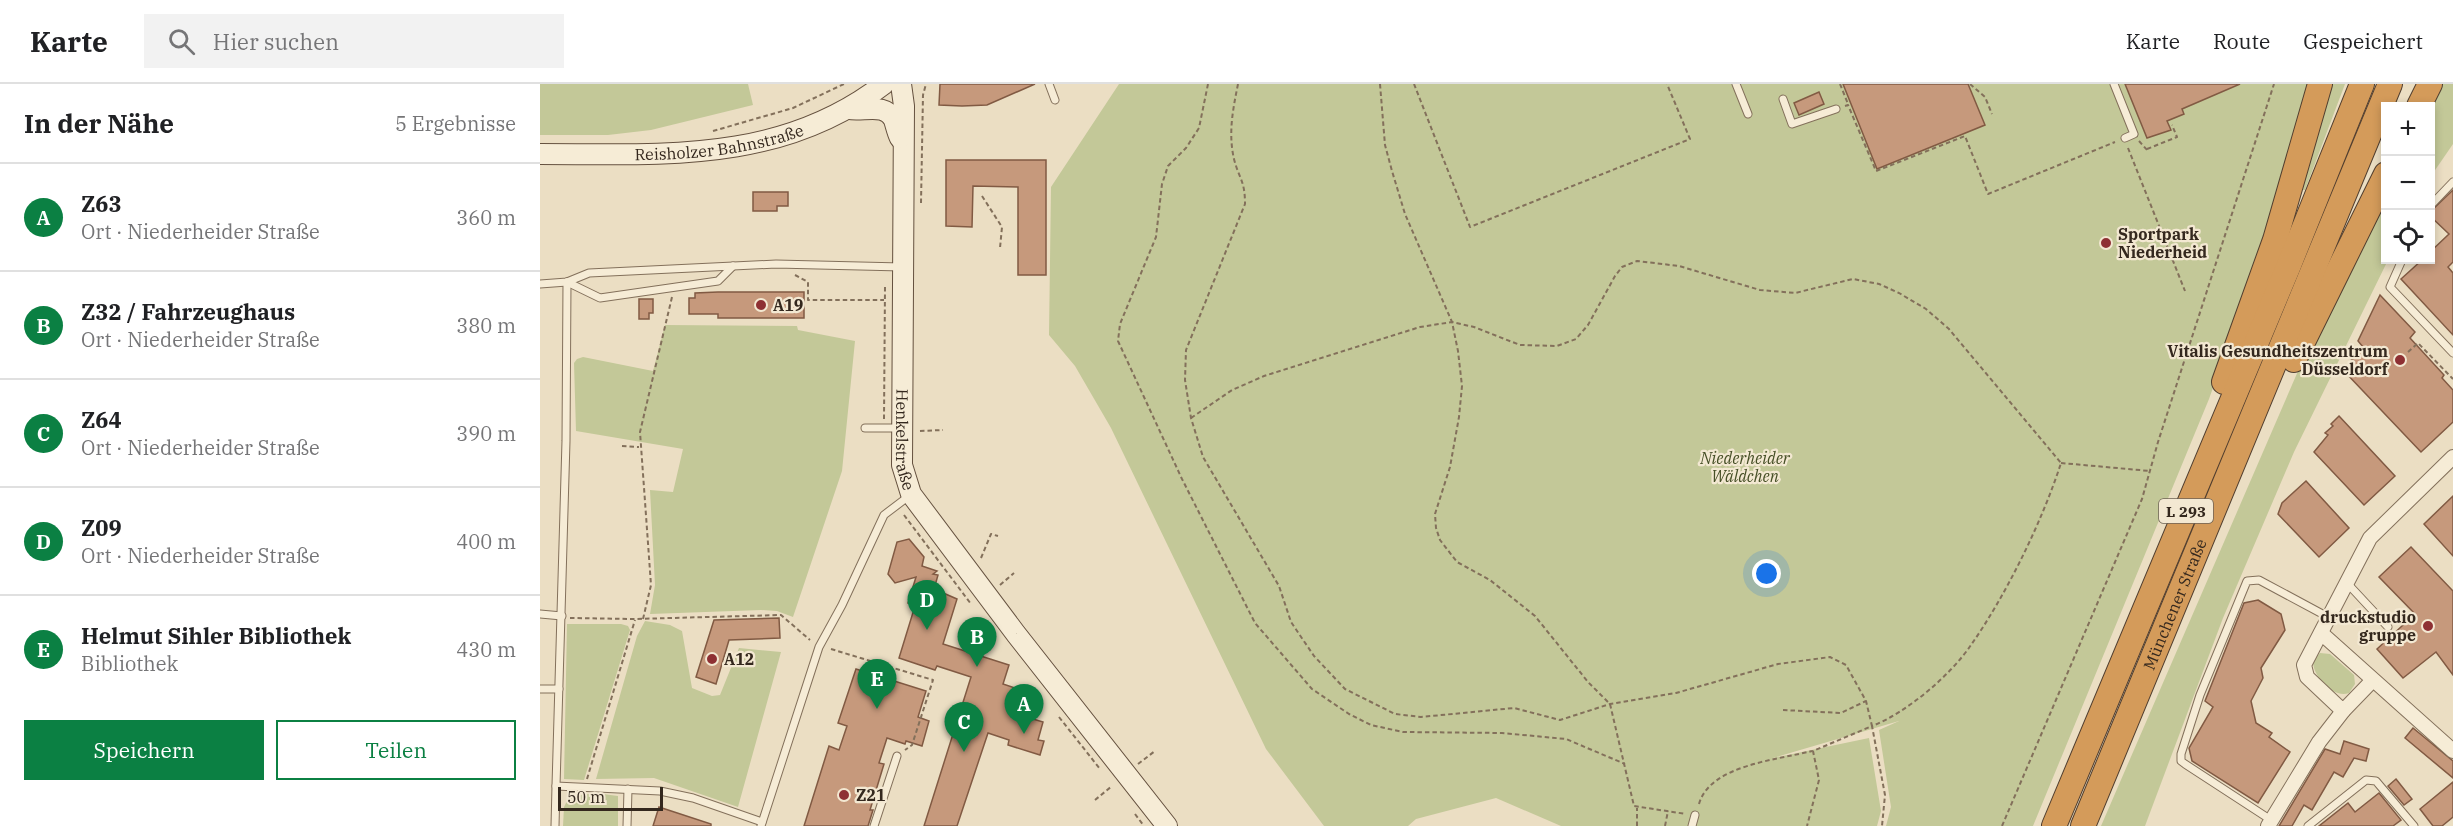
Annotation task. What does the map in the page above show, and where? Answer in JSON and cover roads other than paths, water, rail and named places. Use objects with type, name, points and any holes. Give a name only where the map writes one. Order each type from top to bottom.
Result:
[{"type":"highway","points":[[2093,735],[2106,670],[2216,406],[2275,240],[2320,84]]},
{"type":"highway","name":"Münchener Straße","points":[[2054,826],[2289,265],[2362,84]]},
{"type":"highway","name":"Münchener Straße","points":[[2083,826],[2390,84]]},
{"type":"highway","points":[[2421,102],[2430,84]]},
{"type":"highway","points":[[2208,527],[2234,494],[2302,341],[2381,182]]},
{"type":"street","name":"Reisholzer Bahnstraße","points":[[540,154],[710,152],[770,140],[846,109],[884,84]]},
{"type":"street","name":"Henkelstraße","points":[[901,84],[904,106],[902,267],[904,499]]},
{"type":"street","points":[[846,109],[862,111],[875,108],[887,112],[903,143]]},
{"type":"street","points":[[2343,711],[2307,677],[2303,670],[2307,656],[2376,530],[2453,457]]},
{"type":"street","points":[[904,499],[1016,634],[1167,826]]},
{"type":"street","points":[[2321,633],[2453,751]]},
{"type":"street","points":[[2269,823],[2319,742],[2343,711],[2372,681]]},
{"type":"lane","points":[[1049,84],[1055,100]]},
{"type":"lane","points":[[1736,84],[1748,114]]},
{"type":"lane","points":[[2114,84],[2134,134],[2125,138]]},
{"type":"lane","points":[[1783,99],[1792,124],[1836,109]]},
{"type":"lane","points":[[2435,201],[2453,182]]},
{"type":"lane","points":[[540,284],[567,282],[589,273],[776,264],[902,267]]},
{"type":"lane","points":[[2400,264],[2390,287],[2453,352]]},
{"type":"lane","points":[[567,282],[600,298],[718,281],[734,266]]},
{"type":"lane","points":[[555,826],[566,441],[567,282]]},
{"type":"lane","points":[[865,428],[902,429]]},
{"type":"lane","name":"Henkelstraße","points":[[761,824],[819,647],[842,605],[884,515],[904,499]]},
{"type":"lane","points":[[2269,823],[2185,764],[2181,758],[2200,695],[2244,586],[2252,579],[2259,580],[2328,617]]},
{"type":"lane","points":[[2347,582],[2388,627]]},
{"type":"lane","points":[[540,614],[562,617]]},
{"type":"lane","points":[[540,689],[559,689]]},
{"type":"lane","points":[[874,826],[897,756]]},
{"type":"lane","points":[[2308,826],[2371,778],[2376,780],[2414,826]]},
{"type":"lane","points":[[556,786],[660,791],[693,798],[761,824]]},
{"type":"lane","points":[[627,826],[628,789]]},
{"type":"lane","points":[[1692,826],[1695,815]]},
{"type":"place","name":"Sportpark Niederheid","points":[[2106,243]]},
{"type":"place","name":"A19","points":[[761,305]]},
{"type":"place","name":"Vitalis Gesundheitszentrum Düsseldorf","points":[[2400,360]]},
{"type":"place","name":"druckstudio gruppe","points":[[2428,626]]},
{"type":"place","name":"Z09","points":[[927,630]]},
{"type":"place","name":"A12","points":[[712,659]]},
{"type":"place","name":"Z32 / Fahrzeughaus","points":[[977,667]]},
{"type":"place","name":"Helmut Sihler Bibliothek","points":[[877,709]]},
{"type":"place","name":"Z63","points":[[1024,734]]},
{"type":"place","name":"Z64","points":[[964,752]]},
{"type":"place","name":"Z21","points":[[844,795]]},
{"type":"park label","name":"Niederheider Wäldchen","points":[[1745,467]]}]
